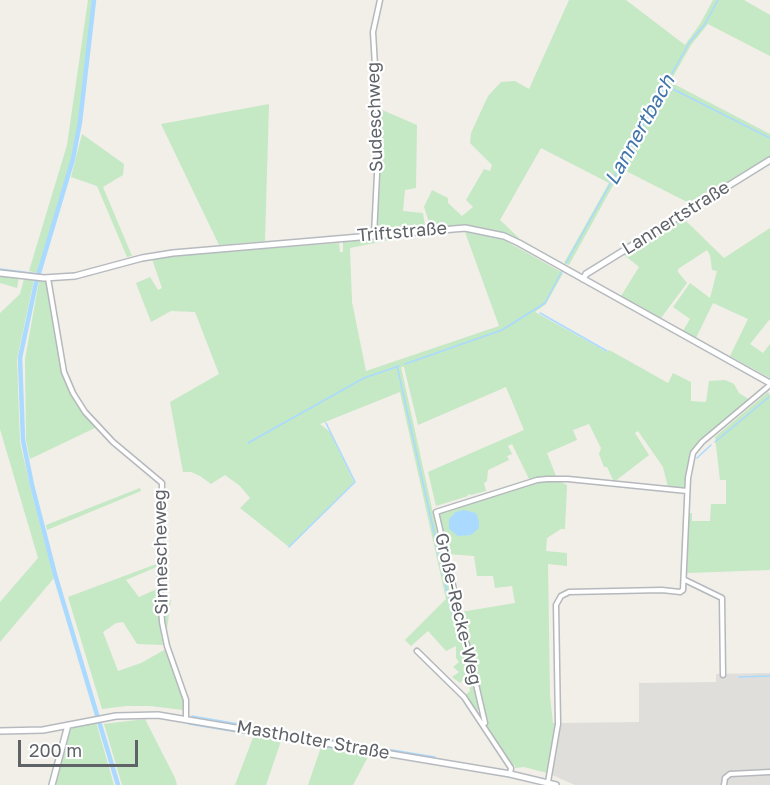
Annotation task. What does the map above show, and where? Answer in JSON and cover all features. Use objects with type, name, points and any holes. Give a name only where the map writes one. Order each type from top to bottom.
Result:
[{"type":"street","name":"Sudeschweg","points":[[374,235],[379,135],[373,32],[380,0]]},
{"type":"street","name":"Lannertstraße","points":[[583,279],[586,274],[770,160]]},
{"type":"street","name":"Triftstraße","points":[[0,273],[46,278],[75,276],[142,258],[173,253],[454,228],[488,232],[519,243],[770,384]]},
{"type":"street","name":"Sinnescheweg","points":[[46,278],[64,372],[73,393],[85,412],[113,441],[162,483],[160,588],[162,622],[167,646],[186,700],[186,719]]},
{"type":"street","points":[[548,782],[558,724],[556,605],[561,596],[569,592],[662,590],[680,592],[683,590],[687,491],[693,453],[702,442],[770,384]]},
{"type":"street","name":"Große-Recke-Weg","points":[[483,724],[485,723],[436,512],[537,480],[547,479],[687,491]]},
{"type":"street","points":[[685,580],[722,598],[723,675]]},
{"type":"street","name":"Große-Recke-Weg","points":[[417,651],[464,697],[511,768],[510,774]]},
{"type":"street","points":[[477,715],[482,712]]},
{"type":"street","name":"Mastholter Straße","points":[[0,731],[43,730],[105,717],[142,714],[186,719],[510,774],[556,785]]},
{"type":"street","points":[[52,785],[68,725]]},
{"type":"street","points":[[724,785],[724,778],[729,774],[770,772]]},
{"type":"shaded area","points":[[770,673],[770,785],[575,785],[552,775],[560,723],[639,722],[639,683],[716,682],[716,674]]},
{"type":"green space","points":[[88,0],[93,0],[79,122],[72,159],[37,273],[29,271],[67,145]]},
{"type":"green space","points":[[569,0],[626,0],[685,45],[713,0],[744,0],[770,15],[770,56],[708,24],[691,45],[670,82],[770,134],[770,156],[691,204],[622,169],[569,265],[564,263],[609,183],[541,148],[500,220],[520,239],[489,229],[465,226],[431,228],[424,207],[432,190],[448,198],[448,203],[462,216],[473,207],[466,200],[484,169],[490,171],[492,165],[470,143],[471,133],[488,96],[501,82],[515,81],[529,89]]},
{"type":"green space","points":[[269,104],[265,241],[219,245],[161,124]]},
{"type":"green space","points":[[380,109],[417,125],[416,188],[405,190],[403,211],[423,213],[425,226],[379,230],[376,228],[381,135]]},
{"type":"green space","points":[[82,134],[124,164],[123,175],[103,187],[132,256],[127,257],[97,186],[71,177]]},
{"type":"green space","points":[[683,218],[724,258],[770,228],[770,319],[750,344],[763,353],[770,344],[770,378],[730,356],[748,319],[713,303],[696,338],[683,331],[690,319],[673,307],[690,283],[710,298],[717,271],[712,270],[707,250],[678,269],[687,283],[661,318],[621,296],[639,267],[623,254]]},
{"type":"green space","points":[[465,232],[504,240],[563,273],[546,304],[535,312],[668,383],[673,373],[691,382],[691,401],[706,402],[709,381],[725,380],[734,384],[739,393],[750,400],[692,451],[687,467],[686,486],[681,489],[668,487],[663,467],[638,431],[635,433],[649,455],[614,482],[607,467],[604,467],[599,454],[601,448],[589,424],[573,430],[577,440],[547,453],[556,476],[529,479],[512,444],[508,446],[512,454],[507,456],[509,460],[488,470],[487,481],[484,483],[486,491],[468,494],[468,496],[436,506],[428,472],[524,430],[506,387],[418,425],[404,367],[401,367],[456,618],[479,709],[477,711],[465,695],[470,691],[469,683],[464,679],[460,683],[452,677],[459,672],[453,667],[459,662],[456,658],[456,646],[446,651],[428,631],[411,646],[405,640],[446,599],[400,392],[320,424],[330,432],[354,482],[289,547],[240,508],[250,498],[240,486],[225,475],[211,484],[191,472],[183,472],[170,402],[219,374],[195,312],[171,311],[151,322],[136,283],[150,277],[158,290],[162,288],[152,259],[339,243],[340,252],[343,252],[343,242],[389,238],[389,240],[350,248],[352,302],[366,371],[499,326]]},
{"type":"green space","points":[[0,275],[19,278],[17,288],[0,283]]},
{"type":"green space","points":[[24,279],[34,280],[17,359],[20,442],[54,578],[0,642],[0,602],[38,558],[0,429],[0,313],[20,294]]},
{"type":"green space","points":[[39,281],[46,281],[48,285],[63,373],[72,394],[84,413],[97,427],[30,459],[26,440],[25,359]]},
{"type":"green space","points":[[768,392],[770,395],[770,570],[687,573],[689,513],[692,513],[692,521],[710,521],[711,504],[726,504],[726,480],[720,480],[715,437]]},
{"type":"green space","points":[[556,480],[567,485],[565,529],[547,538],[546,551],[567,553],[567,566],[548,564],[550,696],[553,723],[556,723],[547,773],[524,767],[515,768],[488,729],[460,615],[461,612],[515,603],[512,586],[495,588],[493,576],[477,576],[474,556],[447,554],[438,518],[442,511],[536,482]]},
{"type":"green space","points":[[140,488],[141,491],[47,530],[46,525]]},
{"type":"green space","points":[[159,563],[159,566],[126,580],[139,597],[159,588],[163,645],[137,644],[123,622],[116,623],[103,632],[118,671],[141,663],[166,649],[184,701],[183,710],[150,706],[102,709],[68,597]]},
{"type":"green space","points":[[162,599],[171,600],[167,629],[164,621]]},
{"type":"green space","points":[[145,719],[177,785],[122,785],[104,724]]},
{"type":"green space","points":[[96,722],[114,785],[54,785],[72,728]]},
{"type":"green space","points":[[254,735],[281,741],[266,785],[235,785]]},
{"type":"green space","points":[[321,747],[369,755],[353,785],[308,785]]},
{"type":"water","points":[[464,510],[476,513],[479,528],[471,535],[458,536],[449,529],[449,519],[456,512]]},
{"type":"waterway","points":[[94,0],[80,122],[73,159],[36,283],[20,358],[23,440],[32,485],[56,578],[118,785]]},
{"type":"waterway","name":"Lannertbach","points":[[566,263],[689,43],[705,24],[718,0]]},
{"type":"waterway","points":[[668,84],[671,88],[770,138]]},
{"type":"waterway","points":[[0,269],[39,274]]},
{"type":"waterway","name":"Lannertbach","points":[[405,364],[502,330],[545,303],[562,271]]},
{"type":"waterway","points":[[540,313],[607,351]]},
{"type":"waterway","points":[[397,366],[452,613]]},
{"type":"waterway","name":"Lannertbach","points":[[248,443],[364,378],[399,366]]},
{"type":"waterway","points":[[715,442],[769,397]]},
{"type":"waterway","points":[[289,547],[355,482],[326,423]]},
{"type":"waterway","points":[[697,458],[711,445]]},
{"type":"waterway","points":[[739,677],[770,676]]},
{"type":"waterway","points":[[192,716],[268,729]]},
{"type":"waterway","points":[[189,724],[368,754]]},
{"type":"waterway","points":[[272,730],[303,735]]},
{"type":"waterway","points":[[307,736],[435,757]]}]
